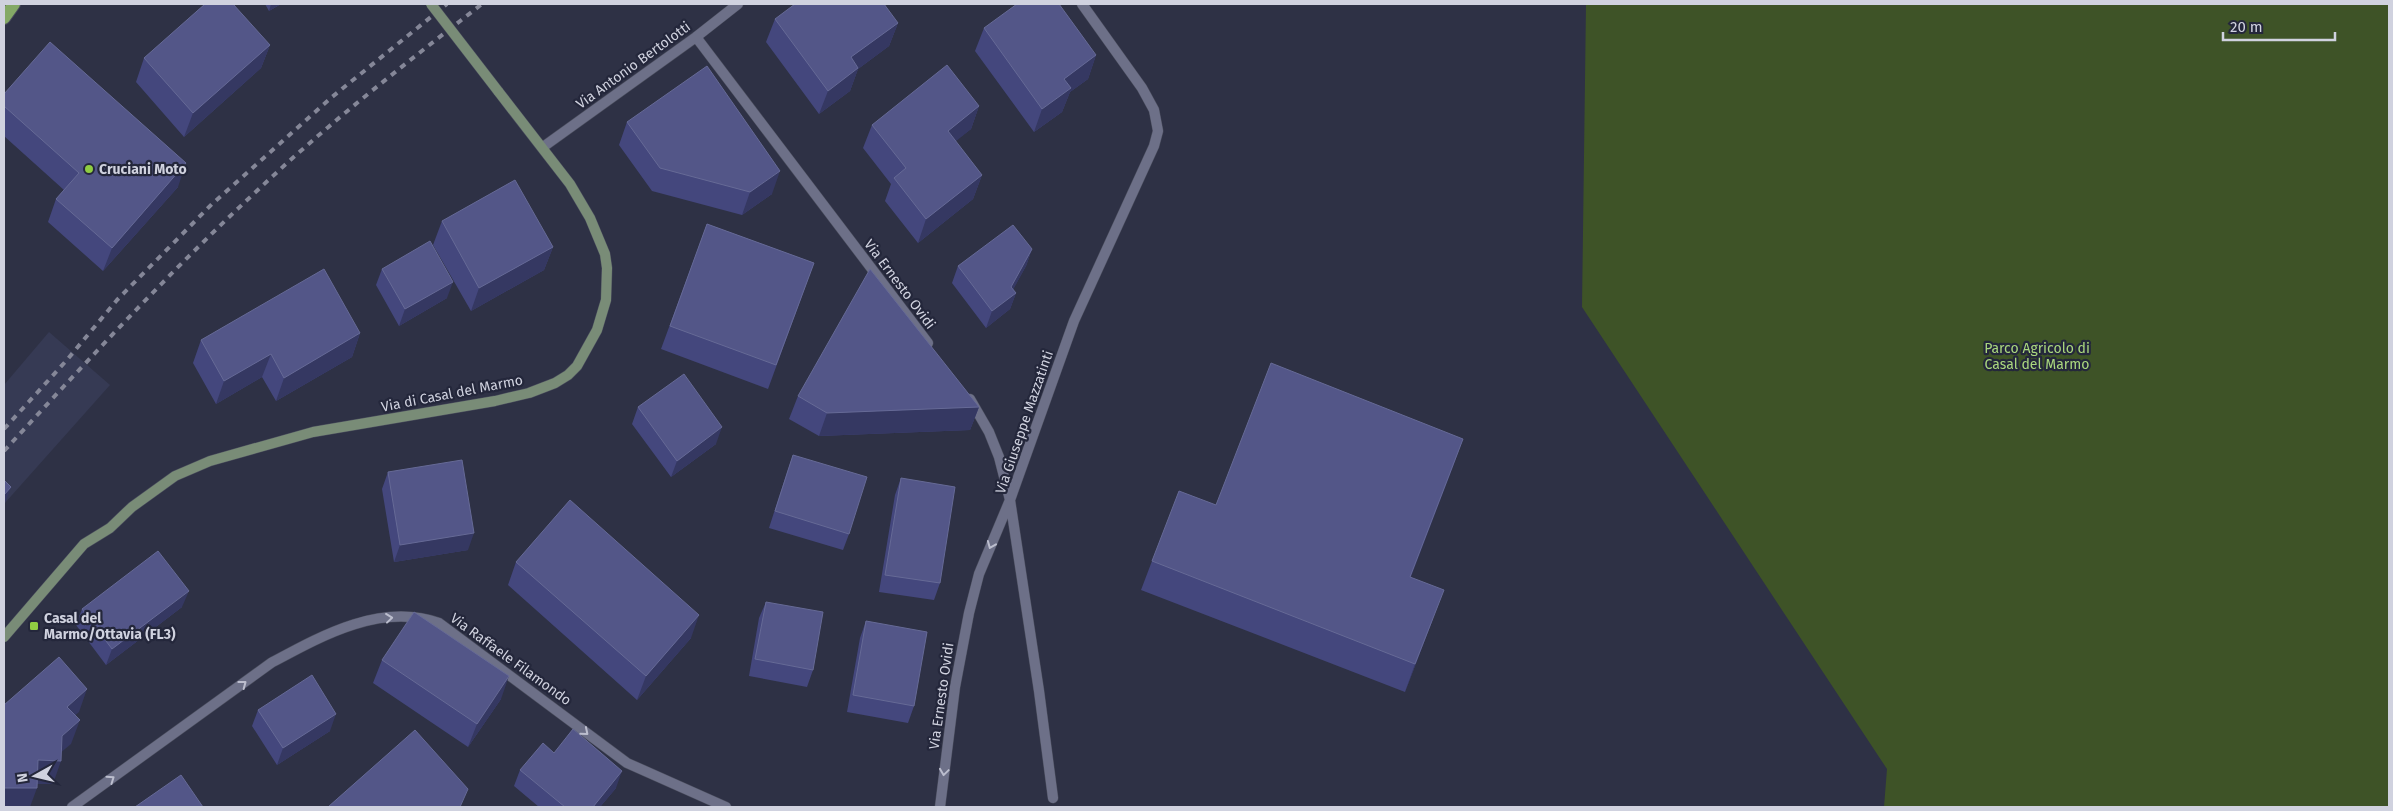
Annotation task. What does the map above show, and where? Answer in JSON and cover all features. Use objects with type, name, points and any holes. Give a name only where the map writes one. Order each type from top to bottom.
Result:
[{"type":"main road","points":[[4,18],[14,4]]},
{"type":"main road","name":"Via di Casal del Marmo","points":[[4,637],[84,544],[110,528],[132,507],[175,476],[210,461],[313,432],[495,401],[543,388],[568,375],[583,356],[596,330],[606,300],[607,268],[599,236],[570,184],[431,4]]},
{"type":"street","name":"Via Antonio Bertolotti","points":[[543,147],[696,37],[738,4]]},
{"type":"street","name":"Via Giuseppe Mazzatinti","points":[[1053,798],[1010,500],[1074,321],[1154,146],[1158,132],[1154,110],[1145,94],[1082,4]]},
{"type":"street","name":"Via Ernesto Ovidi","points":[[696,37],[937,355]]},
{"type":"street","points":[[966,394],[989,432],[999,457],[1010,500]]},
{"type":"street","name":"Via Ernesto Ovidi","points":[[940,807],[956,687],[969,613],[979,574],[1010,500]]},
{"type":"street","name":"Via Raffaele Filamondo","points":[[72,807],[271,663],[346,627],[403,616],[440,623],[627,763],[726,807]]},
{"type":"shaded area","points":[[49,332],[110,385],[4,504],[4,385]]},
{"type":"green space","name":"Parco Agricolo di Casal del Marmo","points":[[1586,4],[2389,4],[2389,807],[1884,807],[1887,769],[1582,307]]},
{"type":"building","points":[[205,4],[233,4],[270,45],[193,113],[144,58]]},
{"type":"building","points":[[795,4],[884,4],[898,23],[851,57],[858,68],[828,91],[775,19]]},
{"type":"building","points":[[1017,4],[1059,4],[1096,55],[1064,79],[1071,88],[1042,109],[984,28]]},
{"type":"building","points":[[50,42],[186,163],[112,248],[56,199],[79,173],[4,106],[4,94]]},
{"type":"building","points":[[947,65],[979,106],[948,131],[982,175],[926,219],[894,178],[906,168],[872,125]]},
{"type":"building","points":[[707,66],[780,171],[750,192],[660,168],[627,122]]},
{"type":"building","points":[[515,180],[553,247],[479,288],[442,221]]},
{"type":"building","points":[[707,224],[814,263],[776,365],[670,326]]},
{"type":"building","points":[[1013,225],[1032,249],[1011,287],[1016,293],[992,311],[958,266]]},
{"type":"building","points":[[430,241],[453,282],[405,309],[382,269]]},
{"type":"building","points":[[324,269],[360,333],[284,378],[271,354],[224,381],[201,340]]},
{"type":"building","points":[[870,269],[979,407],[827,413],[798,396]]},
{"type":"building","points":[[1271,363],[1463,439],[1410,577],[1444,590],[1415,664],[1152,561],[1179,491],[1216,505]]},
{"type":"building","points":[[684,374],[722,427],[677,461],[638,407]]},
{"type":"building","points":[[793,455],[867,477],[849,534],[775,511]]},
{"type":"building","points":[[462,460],[474,533],[400,545],[388,472]]},
{"type":"building","points":[[901,478],[955,487],[940,583],[885,575]]},
{"type":"building","points":[[4,480],[11,487],[4,495]]},
{"type":"building","points":[[570,500],[699,615],[646,676],[516,562]]},
{"type":"building","points":[[158,551],[189,591],[112,649],[82,609]]},
{"type":"building","points":[[766,602],[823,612],[813,670],[755,659]]},
{"type":"building","points":[[414,612],[509,676],[477,724],[382,660]]},
{"type":"building","points":[[866,621],[927,632],[914,706],[853,695]]},
{"type":"building","points":[[59,657],[87,689],[67,707],[80,720],[62,736],[61,761],[38,760],[37,788],[4,788],[4,705]]},
{"type":"building","points":[[312,675],[336,714],[283,748],[258,710]]},
{"type":"building","points":[[573,729],[622,771],[593,807],[565,807],[520,770],[543,743],[554,753]]},
{"type":"building","points":[[415,730],[468,789],[460,807],[328,807]]},
{"type":"building","points":[[181,775],[203,807],[135,807]]},
{"type":"railway","points":[[4,429],[66,361],[117,300],[212,204],[332,97],[447,4]]},
{"type":"railway","points":[[4,451],[161,284],[260,188],[341,116],[482,4]]},
{"type":"place","name":"Cruciani Moto","points":[[89,169]]},
{"type":"place","name":"Casal del Marmo/Ottavia (FL3)","points":[[34,626]]}]
